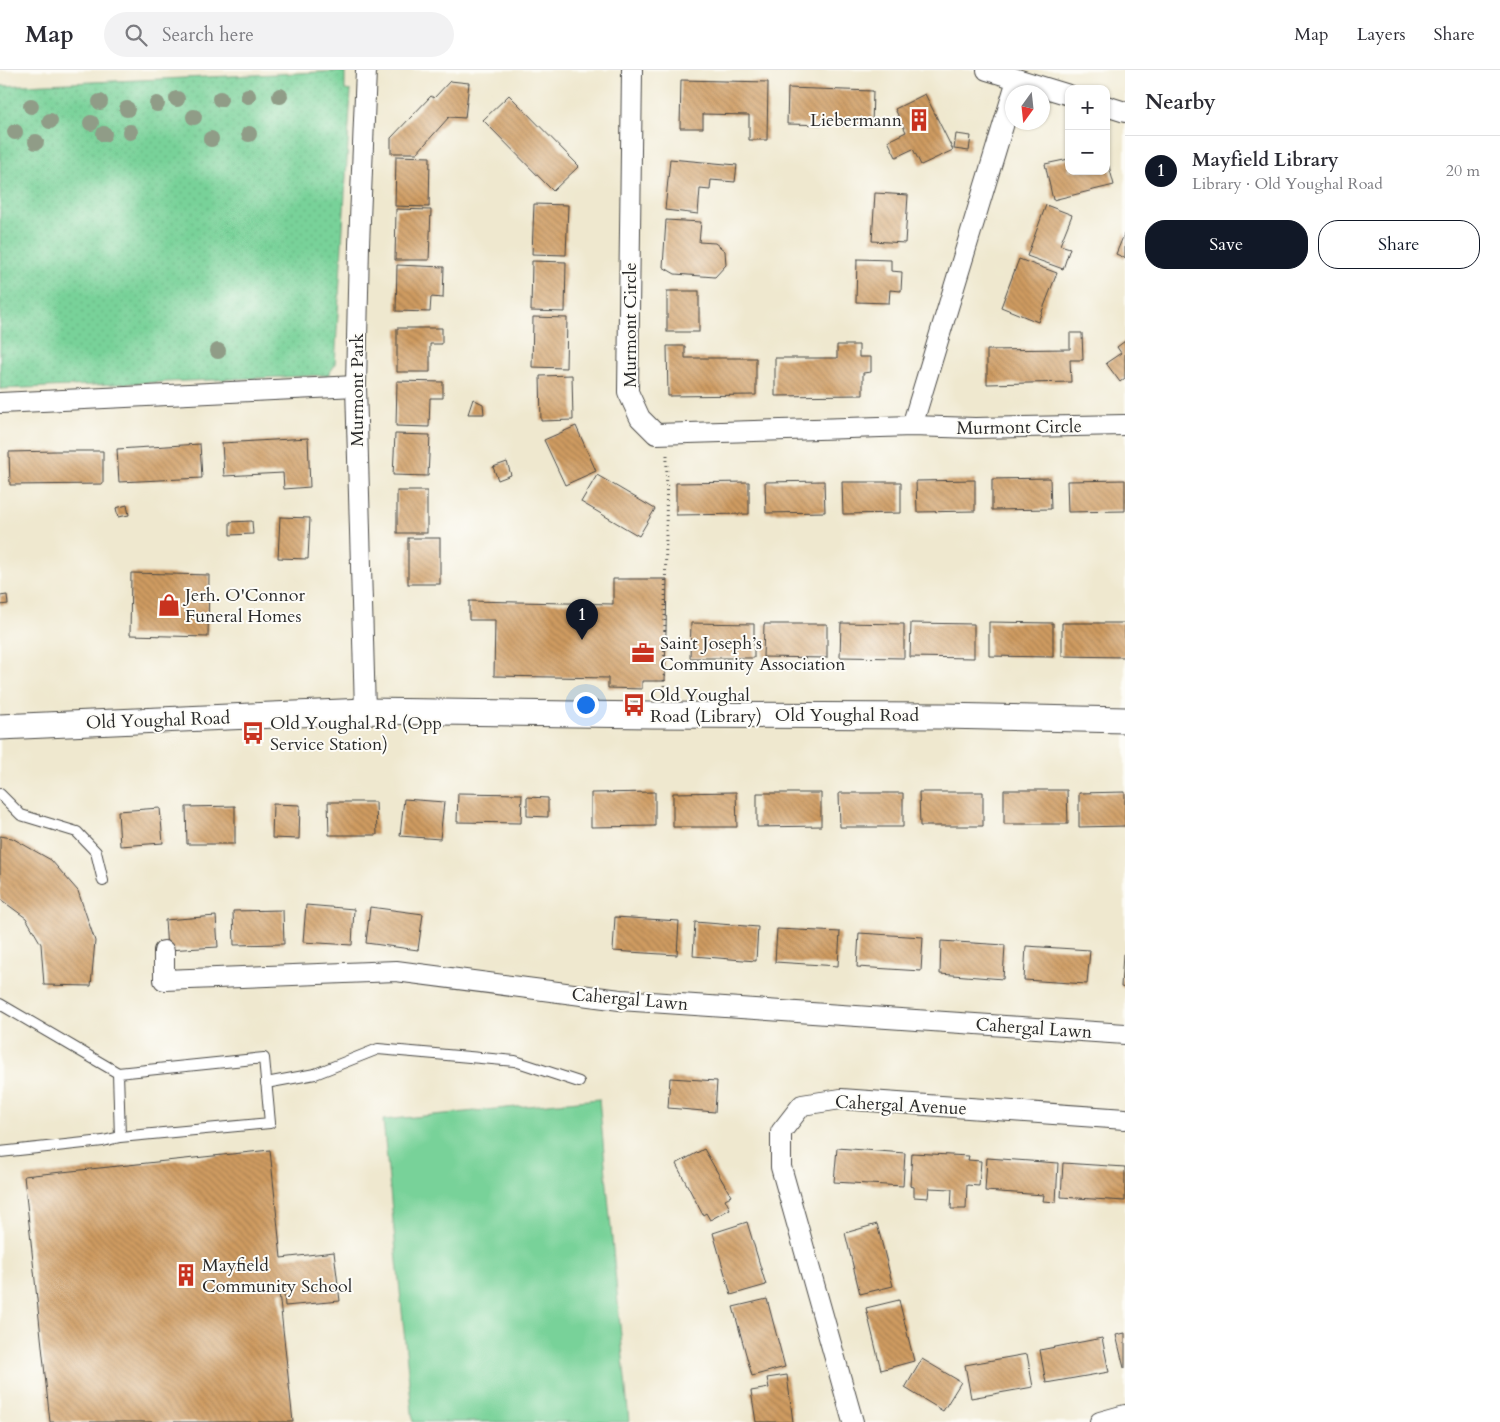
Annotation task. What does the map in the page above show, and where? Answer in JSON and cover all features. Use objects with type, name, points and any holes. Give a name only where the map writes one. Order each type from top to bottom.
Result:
[{"type":"street","name":"Murmont Park","points":[[365,711],[356,386],[366,70]]},
{"type":"street","name":"Murmont Circle","points":[[632,70],[628,392],[640,418],[656,434],[912,426],[975,428],[1125,425]]},
{"type":"street","points":[[987,70],[1065,94]]},
{"type":"street","points":[[912,426],[1016,80]]},
{"type":"street","points":[[1110,107],[1125,112]]},
{"type":"street","points":[[0,403],[356,386]]},
{"type":"street","name":"Old Youghal Road","points":[[0,727],[365,711],[943,716],[1125,720]]},
{"type":"street","name":"Cahergal Lawn","points":[[164,951],[164,980],[396,971],[620,1000],[1125,1034]]},
{"type":"street","name":"Cahergal Avenue","points":[[853,1422],[781,1167],[781,1132],[802,1105],[841,1098],[1125,1119]]},
{"type":"street","points":[[1100,1422],[1125,1415]]},
{"type":"lane","points":[[0,794],[21,815],[78,832],[96,852],[103,881]]},
{"type":"lane","points":[[0,1004],[118,1073],[264,1058],[270,1123],[120,1137],[103,1141],[0,1152]]},
{"type":"lane","points":[[266,1083],[315,1074],[378,1049],[515,1061],[579,1082]]},
{"type":"lane","points":[[118,1073],[120,1137]]},
{"type":"path","points":[[664,699],[667,449]]},
{"type":"green space","points":[[345,71],[345,90],[351,91],[335,365],[328,375],[0,389],[0,86]]},
{"type":"green space","points":[[599,1099],[629,1422],[413,1422],[383,1120]]},
{"type":"building","points":[[681,80],[768,82],[767,140],[749,140],[749,115],[703,114],[703,128],[680,128]]},
{"type":"building","points":[[450,81],[469,83],[465,118],[449,117],[417,153],[391,153],[391,138],[431,96],[434,98]]},
{"type":"building","points":[[788,88],[873,91],[872,126],[787,124]]},
{"type":"building","name":"Liebermann","points":[[925,94],[953,150],[921,165],[913,149],[896,157],[888,141],[906,132],[895,109]]},
{"type":"building","points":[[509,95],[579,166],[553,191],[483,120]]},
{"type":"building","points":[[956,134],[971,136],[969,151],[954,149]]},
{"type":"building","points":[[396,156],[430,157],[429,207],[395,206]]},
{"type":"building","points":[[670,159],[737,165],[735,182],[711,180],[710,190],[700,189],[698,214],[665,210]]},
{"type":"building","points":[[1065,160],[1065,175],[1110,175],[1110,170],[1114,185],[1053,200],[1045,164]]},
{"type":"building","points":[[875,193],[908,195],[905,243],[872,241]]},
{"type":"building","points":[[534,204],[568,205],[566,255],[532,254]]},
{"type":"building","points":[[1046,205],[1072,215],[1060,245],[1070,248],[1063,269],[1027,256]]},
{"type":"building","points":[[396,209],[431,210],[429,260],[395,260]]},
{"type":"building","points":[[666,220],[701,222],[699,242],[715,243],[725,251],[726,265],[715,277],[675,274],[663,267]]},
{"type":"building","points":[[1125,232],[1125,258],[1116,254]]},
{"type":"building","points":[[857,259],[891,260],[891,271],[902,272],[901,291],[890,290],[889,303],[856,302]]},
{"type":"building","points":[[1019,259],[1057,273],[1038,322],[1001,307]]},
{"type":"building","points":[[532,261],[566,262],[565,312],[531,311]]},
{"type":"building","points":[[397,265],[444,267],[443,298],[431,297],[430,312],[396,311]]},
{"type":"building","points":[[667,291],[699,291],[699,332],[667,332]]},
{"type":"building","points":[[533,317],[567,318],[566,368],[532,367]]},
{"type":"building","points":[[397,328],[442,328],[442,344],[430,344],[430,372],[397,372]]},
{"type":"building","points":[[1070,333],[1082,333],[1083,360],[1070,360],[1071,382],[987,384],[987,350],[1070,349]]},
{"type":"building","points":[[1125,341],[1125,378],[1120,382],[1106,363],[1121,353],[1117,347]]},
{"type":"building","points":[[837,345],[859,345],[859,357],[871,357],[871,372],[863,373],[863,395],[775,396],[775,358],[837,358]]},
{"type":"building","points":[[667,346],[685,346],[685,358],[756,358],[756,395],[668,396]]},
{"type":"building","points":[[572,375],[573,420],[541,421],[540,376]]},
{"type":"building","points":[[397,381],[443,382],[443,398],[430,398],[429,427],[396,426]]},
{"type":"building","points":[[473,399],[483,404],[484,414],[468,414]]},
{"type":"building","points":[[576,426],[596,471],[565,485],[544,440]]},
{"type":"building","points":[[395,434],[430,435],[428,476],[393,475]]},
{"type":"building","points":[[308,438],[310,487],[284,489],[283,473],[224,476],[222,443]]},
{"type":"building","points":[[200,444],[202,478],[119,482],[117,449]]},
{"type":"building","points":[[103,451],[103,484],[10,485],[9,452]]},
{"type":"building","points":[[507,462],[511,475],[498,480],[493,467]]},
{"type":"building","points":[[597,475],[655,509],[639,536],[581,502]]},
{"type":"building","points":[[1050,478],[1051,509],[992,510],[992,479]]},
{"type":"building","points":[[975,480],[975,511],[917,512],[916,481]]},
{"type":"building","points":[[1125,480],[1125,511],[1068,512],[1067,481]]},
{"type":"building","points":[[824,481],[825,512],[766,513],[765,482]]},
{"type":"building","points":[[749,482],[749,514],[676,515],[676,483]]},
{"type":"building","points":[[842,482],[901,482],[901,513],[843,514]]},
{"type":"building","points":[[397,491],[427,491],[427,533],[397,533]]},
{"type":"building","points":[[127,505],[129,515],[118,517],[116,508]]},
{"type":"building","points":[[280,517],[310,518],[308,559],[278,558]]},
{"type":"building","points":[[252,521],[253,534],[230,535],[230,522]]},
{"type":"building","points":[[408,538],[440,538],[440,584],[408,584]]},
{"type":"building","name":"Jerh. O'Connor Funeral Homes","points":[[131,573],[209,575],[208,637],[130,635]]},
{"type":"building","points":[[613,579],[667,579],[665,681],[642,681],[642,689],[608,688],[608,678],[494,676],[495,620],[469,620],[469,601],[613,604]]},
{"type":"building","points":[[7,595],[8,604],[0,605],[0,596]]},
{"type":"building","points":[[989,622],[1053,623],[1053,657],[989,656]]},
{"type":"building","points":[[691,623],[754,624],[754,658],[690,658]]},
{"type":"building","points":[[841,623],[904,624],[904,658],[840,657]]},
{"type":"building","points":[[911,623],[974,624],[974,658],[910,657]]},
{"type":"building","points":[[1062,623],[1125,623],[1125,657],[1062,656]]},
{"type":"building","points":[[764,624],[827,624],[827,658],[763,657]]},
{"type":"building","points":[[1004,790],[1067,790],[1068,824],[1004,824]]},
{"type":"building","points":[[655,792],[655,826],[591,827],[591,793]]},
{"type":"building","points":[[736,792],[737,827],[673,827],[673,793]]},
{"type":"building","points":[[919,792],[983,792],[983,826],[920,826]]},
{"type":"building","points":[[1125,792],[1125,826],[1079,827],[1079,793]]},
{"type":"building","points":[[458,793],[522,794],[521,823],[457,822]]},
{"type":"building","points":[[757,793],[821,793],[821,826],[757,827]]},
{"type":"building","points":[[839,793],[903,793],[903,827],[840,827]]},
{"type":"building","points":[[527,797],[548,798],[548,817],[527,816]]},
{"type":"building","points":[[404,799],[444,802],[440,839],[400,836]]},
{"type":"building","points":[[328,802],[376,802],[377,835],[329,835]]},
{"type":"building","points":[[273,804],[300,805],[299,839],[272,838]]},
{"type":"building","points":[[235,806],[235,844],[187,844],[186,807]]},
{"type":"building","points":[[160,808],[163,843],[120,846],[118,811]]},
{"type":"building","points":[[0,836],[12,838],[51,860],[78,891],[95,941],[91,986],[44,985],[41,944],[26,918],[0,899]]},
{"type":"building","points":[[306,905],[354,909],[352,945],[303,942]]},
{"type":"building","points":[[370,907],[423,914],[418,950],[366,943]]},
{"type":"building","points":[[283,910],[284,944],[234,945],[233,911]]},
{"type":"building","points":[[216,916],[218,947],[167,950],[165,920]]},
{"type":"building","points":[[615,917],[679,921],[677,955],[613,951]]},
{"type":"building","points":[[695,922],[758,927],[756,961],[693,956]]},
{"type":"building","points":[[777,929],[840,932],[838,966],[775,962]]},
{"type":"building","points":[[859,933],[923,937],[921,971],[857,967]]},
{"type":"building","points":[[941,941],[1005,945],[1003,979],[940,974]]},
{"type":"building","points":[[1026,946],[1090,950],[1087,984],[1024,980]]},
{"type":"building","points":[[1123,954],[1125,954],[1125,988],[1121,987]]},
{"type":"building","points":[[670,1078],[717,1081],[715,1112],[668,1108]]},
{"type":"building","points":[[837,1148],[905,1153],[903,1186],[834,1182]]},
{"type":"building","points":[[704,1149],[731,1196],[725,1199],[730,1209],[710,1220],[706,1213],[703,1215],[676,1164]]},
{"type":"building","name":"Mayfield Community School","points":[[270,1150],[281,1258],[334,1252],[340,1301],[285,1306],[284,1292],[279,1292],[293,1422],[50,1422],[24,1176]]},
{"type":"building","points":[[912,1153],[969,1156],[968,1160],[981,1161],[979,1186],[967,1185],[966,1209],[951,1209],[952,1189],[929,1188],[928,1198],[914,1197],[914,1187],[910,1186]]},
{"type":"building","points":[[987,1158],[1058,1163],[1056,1202],[1043,1201],[1044,1195],[985,1191]]},
{"type":"building","points":[[1063,1163],[1125,1167],[1125,1201],[1061,1197]]},
{"type":"building","points":[[747,1222],[766,1285],[731,1295],[713,1233]]},
{"type":"building","points":[[877,1224],[893,1286],[860,1294],[845,1233]]},
{"type":"building","points":[[767,1299],[785,1367],[752,1376],[733,1307]]},
{"type":"building","points":[[899,1300],[914,1361],[881,1370],[866,1308]]},
{"type":"building","points":[[1125,1333],[1125,1368],[1124,1368],[1116,1335]]},
{"type":"building","points":[[1102,1338],[1109,1372],[1046,1383],[1040,1350]]},
{"type":"building","points":[[1027,1354],[1033,1387],[971,1398],[965,1365]]},
{"type":"building","points":[[922,1359],[961,1382],[943,1411],[905,1388]]},
{"type":"building","points":[[787,1375],[793,1422],[756,1422],[751,1391],[769,1388],[767,1378]]},
{"type":"place","name":"Liebermann","points":[[919,120]]},
{"type":"place","name":"Jerh. O'Connor Funeral Homes","points":[[169,605]]},
{"type":"place","name":"Mayfield Library","points":[[582,640]]},
{"type":"place","name":"Saint Joseph’s Community Association","points":[[643,653]]},
{"type":"place","name":"Old Youghal Road (Library)","points":[[634,705]]},
{"type":"place","name":"Old Youghal Rd (Opp Service Station)","points":[[253,733]]},
{"type":"place","name":"Mayfield Community School","points":[[186,1275]]}]
